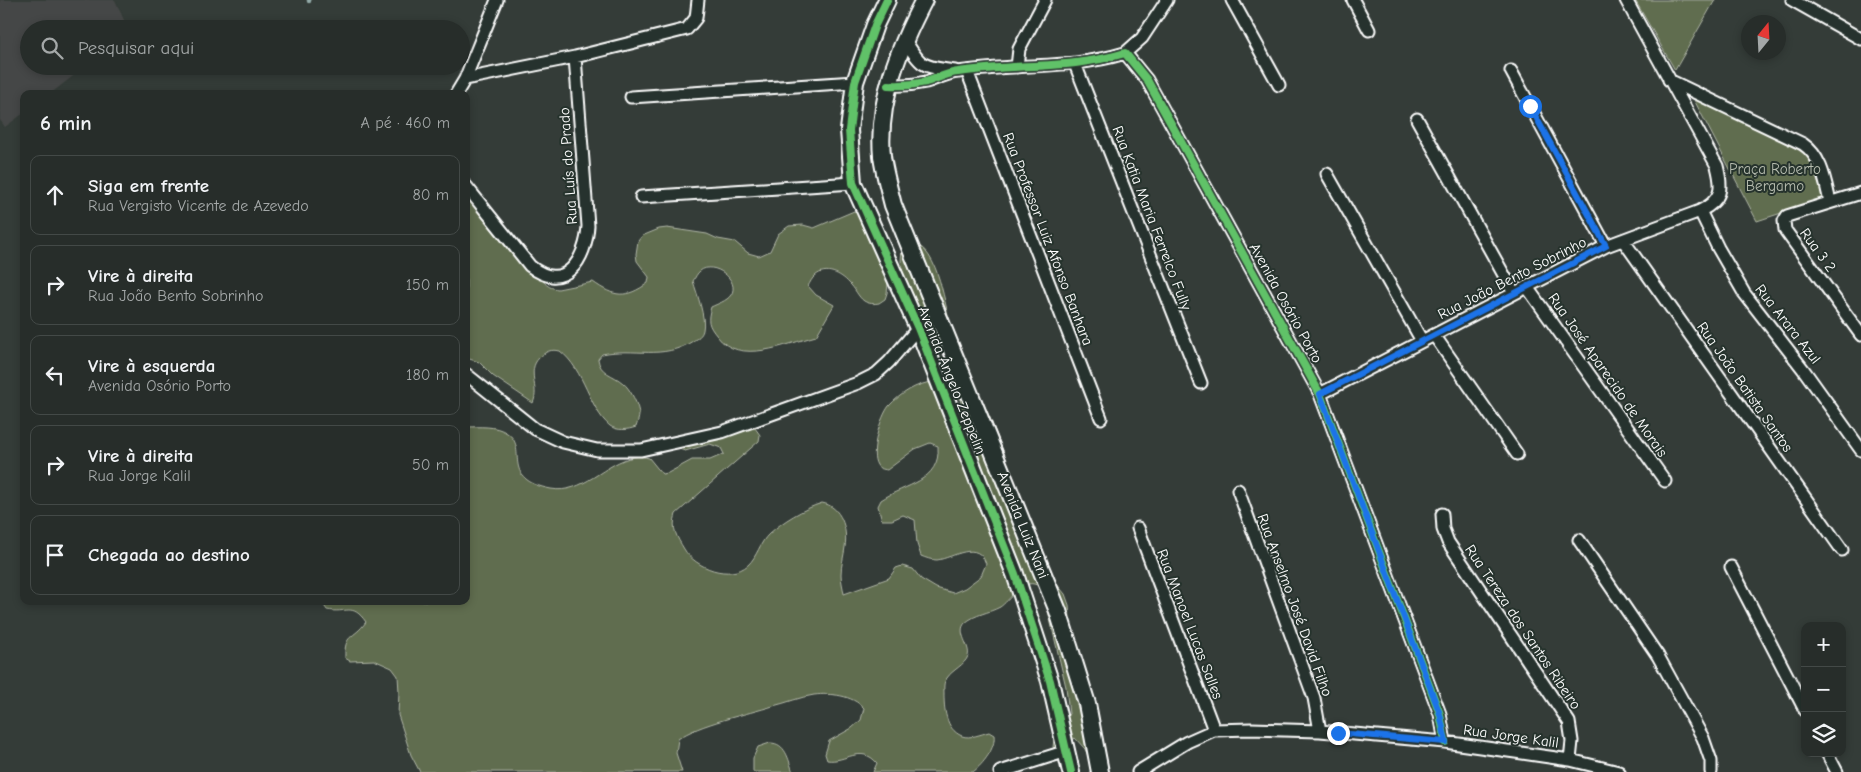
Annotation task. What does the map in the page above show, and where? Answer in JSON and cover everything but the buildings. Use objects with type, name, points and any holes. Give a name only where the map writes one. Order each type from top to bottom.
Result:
[{"type":"street","points":[[470,67],[497,0]]},
{"type":"street","points":[[465,79],[576,57],[687,29],[696,18],[698,0]]},
{"type":"street","name":"Avenida Ângelo Zeppelin","points":[[887,0],[875,25],[855,82],[849,130],[853,183],[918,328],[1015,574],[1050,681],[1071,772]]},
{"type":"street","name":"Avenida Luiz Nani","points":[[924,0],[905,40],[888,85],[883,111],[882,156],[893,205],[1058,610],[1087,704],[1100,772]]},
{"type":"street","points":[[1016,67],[1020,49],[1045,0]]},
{"type":"street","points":[[888,85],[906,86],[962,71],[1075,64],[1102,60],[1125,53],[1142,38],[1166,0]]},
{"type":"street","points":[[1232,0],[1279,85]]},
{"type":"street","points":[[1353,0],[1369,30]]},
{"type":"street","points":[[1626,0],[1669,80],[1812,150],[1818,159],[1830,202],[1861,192]]},
{"type":"street","points":[[1792,0],[1861,39]]},
{"type":"street","points":[[905,40],[917,60],[923,64],[962,71]]},
{"type":"street","name":"Avenida Osório Porto","points":[[1125,53],[1147,80],[1320,394],[1440,714],[1446,742]]},
{"type":"street","name":"Rua Luís do Prado","points":[[470,191],[530,266],[540,274],[564,275],[572,268],[583,254],[587,241],[588,226],[576,57]]},
{"type":"street","name":"Rua Katia Maria Ferrelco Fully","points":[[1075,64],[1201,383]]},
{"type":"street","name":"Rua Professor Luiz Afonso Banhara","points":[[962,71],[1101,418]]},
{"type":"street","points":[[1511,71],[1606,246]]},
{"type":"street","points":[[458,90],[467,75]]},
{"type":"street","name":"Rua João Bento Sobrinho","points":[[1320,394],[1606,246],[1712,205],[1718,196],[1720,186],[1717,166],[1669,80]]},
{"type":"street","points":[[631,97],[855,82]]},
{"type":"street","points":[[1417,119],[1514,293]]},
{"type":"street","points":[[1327,174],[1422,341]]},
{"type":"street","points":[[641,197],[853,183]]},
{"type":"street","name":"Rua 3 2","points":[[1830,202],[1787,216],[1784,221],[1785,230],[1861,335]]},
{"type":"street","name":"Rua Arara Azul","points":[[1700,211],[1718,248],[1744,293],[1803,369],[1861,450]]},
{"type":"street","name":"Rua João Batista Santos","points":[[1622,240],[1842,550]]},
{"type":"street","name":"Rua José Aparecido de Morais","points":[[1527,287],[1665,481]]},
{"type":"street","points":[[470,377],[535,429],[564,442],[597,450],[642,450],[722,432],[858,383],[876,374],[889,362],[918,328]]},
{"type":"street","points":[[1434,335],[1517,454]]},
{"type":"street","name":"Rua Anselmo José David Filho","points":[[1238,490],[1314,698],[1320,732]]},
{"type":"street","name":"Rua Tereza dos Santos Ribeiro","points":[[1442,514],[1443,529],[1448,542],[1569,722],[1572,741],[1570,760]]},
{"type":"street","name":"Rua Manoel Lucas Salles","points":[[1138,528],[1214,730]]},
{"type":"street","points":[[1579,540],[1658,656],[1703,738],[1711,761],[1711,772]]},
{"type":"street","points":[[1731,567],[1801,702]]},
{"type":"street","name":"Rua Jorge Kalil","points":[[1138,772],[1187,742],[1214,730],[1251,729],[1320,732],[1446,742],[1570,760],[1619,772]]},
{"type":"street","points":[[1000,772],[1066,751]]},
{"type":"street","points":[[1829,757],[1836,772]]},
{"type":"shaded area","points":[[0,0],[115,0],[124,20],[20,20],[20,75],[74,75],[55,90],[20,90],[20,116],[5,127],[0,120]]},
{"type":"green space","points":[[1635,0],[1715,0],[1675,70]]},
{"type":"green space","name":"Praça Roberto Bergamo","points":[[1691,94],[1808,155],[1824,199],[1757,221]]},
{"type":"green space","points":[[470,194],[524,249],[543,281],[548,286],[558,289],[593,282],[607,291],[620,294],[633,292],[640,288],[648,283],[649,277],[637,261],[638,241],[642,236],[659,229],[667,228],[707,234],[718,239],[735,242],[748,253],[759,256],[770,251],[778,234],[789,226],[803,225],[814,228],[854,211],[859,213],[889,274],[885,299],[873,304],[864,301],[842,277],[828,271],[819,273],[808,286],[816,295],[834,305],[816,336],[764,350],[750,351],[738,350],[726,345],[710,326],[709,316],[711,307],[729,297],[733,289],[732,283],[724,273],[712,268],[705,268],[699,272],[693,281],[701,306],[704,325],[702,334],[699,337],[682,347],[670,350],[659,352],[614,352],[602,354],[598,359],[601,368],[626,385],[631,393],[639,411],[636,427],[616,429],[603,419],[575,368],[560,351],[551,350],[546,352],[535,363],[533,374],[535,397],[533,403],[493,376],[479,362],[470,359]]},
{"type":"green space","points":[[913,244],[922,248],[935,267],[956,341],[990,418],[1050,576],[1065,594],[1069,605],[1071,633],[1095,772],[1085,749],[1075,738],[1058,751],[1053,747],[1055,729],[1069,714],[1066,687],[1046,602],[1038,586],[1029,584],[1020,588],[1000,607],[965,623],[962,631],[968,648],[968,656],[945,681],[945,711],[949,723],[956,733],[965,737],[989,732],[994,735],[993,745],[988,755],[973,772],[873,772],[877,763],[865,755],[859,754],[827,760],[825,754],[829,741],[852,728],[861,720],[864,708],[854,700],[827,694],[798,699],[724,720],[687,734],[678,739],[676,753],[682,772],[420,772],[411,755],[398,715],[398,676],[392,668],[374,660],[350,661],[345,658],[348,640],[366,622],[353,610],[327,610],[324,605],[470,605],[470,427],[503,430],[513,439],[520,471],[525,478],[535,484],[551,489],[563,490],[584,483],[613,465],[634,457],[649,458],[662,474],[668,473],[692,460],[710,460],[724,454],[721,448],[710,444],[685,451],[679,449],[677,442],[724,432],[755,428],[760,435],[759,441],[676,514],[674,529],[677,537],[689,556],[696,562],[704,567],[723,572],[741,570],[751,562],[766,537],[775,529],[801,512],[822,503],[829,505],[838,513],[844,526],[846,540],[841,574],[844,594],[889,578],[896,568],[902,566],[913,569],[921,579],[936,588],[953,593],[965,588],[981,576],[986,564],[982,557],[971,551],[937,560],[921,556],[917,544],[915,520],[903,515],[892,520],[882,520],[878,506],[881,500],[920,481],[928,475],[934,467],[937,458],[938,446],[930,443],[915,449],[887,470],[881,469],[878,466],[874,452],[875,444],[880,426],[889,406],[909,390],[921,384],[933,382],[956,408],[961,402],[944,352],[927,329],[904,280],[901,261],[902,248]]},
{"type":"green space","points":[[770,743],[783,749],[793,772],[753,772],[753,758],[758,747]]},
{"type":"cycle path","points":[[887,0],[875,25],[855,82],[849,130],[853,183],[918,328],[1015,574],[1050,681],[1071,772]]},
{"type":"cycle path","points":[[888,85],[921,83],[958,72],[979,69],[1084,62],[1125,53],[1147,80],[1320,394],[1440,714],[1445,742]]},
{"type":"route","points":[[1338,733],[1446,742],[1440,714],[1320,394],[1606,246],[1530,106]]}]
